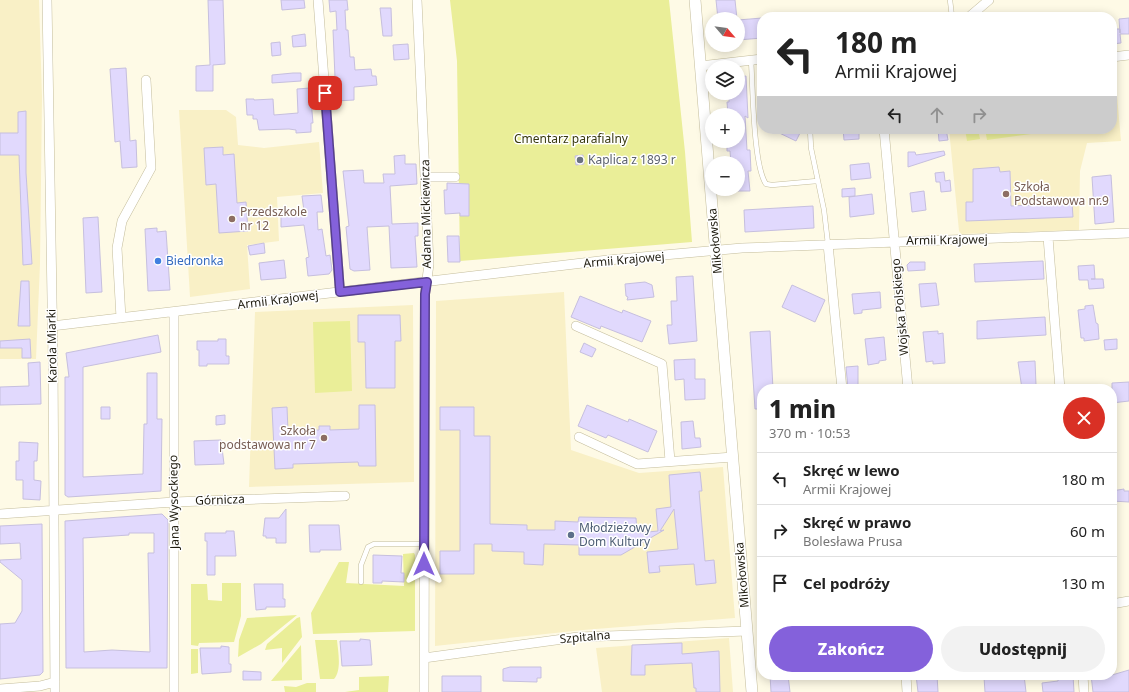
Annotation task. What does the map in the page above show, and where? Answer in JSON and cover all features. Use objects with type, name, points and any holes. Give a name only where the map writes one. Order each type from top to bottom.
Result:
[{"type":"street","name":"Karola Miarki","points":[[47,0],[52,326],[55,692]]},
{"type":"street","points":[[318,0],[340,292]]},
{"type":"street","name":"Adama Mickiewicza","points":[[417,0],[429,264],[425,294],[424,692]]},
{"type":"street","name":"Mikołowska","points":[[695,0],[752,692]]},
{"type":"street","points":[[975,12],[989,0]]},
{"type":"street","points":[[1117,56],[1129,55]]},
{"type":"street","points":[[700,66],[757,59]]},
{"type":"street","points":[[121,318],[117,248],[122,220],[151,168],[146,80]]},
{"type":"street","name":"Wojska Polskiego","points":[[884,134],[908,384]]},
{"type":"street","points":[[426,177],[455,177]]},
{"type":"street","name":"Armii Krajowej","points":[[52,326],[608,260],[828,244],[1129,233]]},
{"type":"street","points":[[1048,237],[1060,384]]},
{"type":"street","points":[[828,244],[842,384]]},
{"type":"street","name":"Jana Wysockiego","points":[[174,312],[174,692]]},
{"type":"street","points":[[576,326],[662,364],[670,461]]},
{"type":"street","points":[[579,437],[638,464],[733,458]]},
{"type":"street","name":"Górnicza","points":[[0,514],[174,502],[345,496]]},
{"type":"street","points":[[1117,603],[1129,601]]},
{"type":"street","name":"Szpitalna","points":[[424,658],[584,636],[746,631]]},
{"type":"street","points":[[906,680],[907,692]]},
{"type":"street","points":[[1083,680],[1084,692]]},
{"type":"street","points":[[0,689],[40,686],[55,682]]},
{"type":"lane","points":[[950,0],[951,12]]},
{"type":"lane","points":[[751,60],[758,154],[763,179],[766,184],[772,185],[817,181]]},
{"type":"lane","points":[[810,134],[811,148],[824,210],[828,244]]},
{"type":"lane","points":[[361,582],[361,565],[368,547],[374,544],[424,544]]},
{"type":"shaded area","points":[[0,0],[39,0],[42,97],[40,264],[36,359],[0,359]]},
{"type":"shaded area","points":[[1117,95],[1121,141],[1087,143],[1080,171],[1079,230],[961,234],[959,231],[949,134],[1117,134]]},
{"type":"shaded area","name":"Przedszkole nr 12","points":[[179,110],[226,110],[236,117],[238,145],[264,148],[319,142],[323,193],[277,197],[279,241],[247,245],[250,289],[190,297]]},
{"type":"shaded area","points":[[564,292],[571,450],[639,473],[723,467],[735,618],[583,630],[435,646],[436,301]]},
{"type":"shaded area","points":[[413,305],[414,482],[249,487],[255,312]]},
{"type":"shaded area","points":[[729,638],[733,692],[602,692],[596,648]]},
{"type":"green space","name":"Cmentarz parafialny","points":[[450,0],[669,0],[685,152],[692,242],[460,261],[457,61]]},
{"type":"green space","points":[[966,134],[979,134],[980,139],[967,141]]},
{"type":"green space","points":[[986,134],[1031,134],[987,140]]},
{"type":"green space","points":[[350,321],[352,391],[315,393],[313,322]]},
{"type":"green space","points":[[414,553],[415,631],[313,634],[311,613],[339,562],[349,562],[346,583],[404,586],[403,554]]},
{"type":"green space","points":[[222,583],[241,583],[241,616],[234,642],[199,643],[198,646],[191,645],[191,584],[207,584],[208,600],[222,601]]},
{"type":"green space","points":[[297,615],[261,644],[238,657],[239,640],[247,618]]},
{"type":"green space","points":[[300,617],[302,637],[282,663],[282,648],[265,650],[267,644]]},
{"type":"green space","points":[[315,640],[337,640],[339,666],[334,679],[320,679]]},
{"type":"green space","points":[[301,645],[302,680],[271,681]]},
{"type":"green space","points":[[191,649],[198,649],[198,673],[191,674]]},
{"type":"green space","points":[[389,676],[388,692],[345,692],[359,690],[359,677]]},
{"type":"green space","points":[[307,683],[316,683],[316,692],[285,692],[284,686],[296,687]]},
{"type":"building","points":[[208,0],[223,0],[225,64],[213,65],[213,91],[196,91],[196,66],[210,65]]},
{"type":"building","points":[[281,0],[304,0],[305,8],[282,10]]},
{"type":"building","points":[[329,0],[347,0],[348,10],[345,10],[346,30],[348,30],[350,57],[354,57],[355,70],[371,69],[372,76],[376,76],[377,85],[354,87],[354,100],[336,101],[333,30],[337,30],[336,11],[330,12]]},
{"type":"building","points":[[716,0],[735,0],[736,12],[717,12]]},
{"type":"building","points":[[380,8],[391,8],[392,36],[383,36]]},
{"type":"building","points":[[757,18],[757,38],[745,39],[745,19]]},
{"type":"building","points":[[1129,18],[1129,34],[1120,34],[1121,43],[1117,43],[1117,29],[1120,29],[1119,19]]},
{"type":"building","points":[[305,34],[306,46],[293,47],[292,36]]},
{"type":"building","points":[[280,42],[281,55],[272,56],[271,43]]},
{"type":"building","points":[[408,44],[409,59],[394,60],[393,45]]},
{"type":"building","points":[[126,68],[130,141],[136,140],[137,167],[122,168],[120,141],[115,142],[110,69]]},
{"type":"building","points":[[301,73],[301,81],[272,83],[272,75]]},
{"type":"building","points":[[745,76],[748,118],[745,116],[745,108],[727,108],[727,102],[729,102],[729,100],[745,100]]},
{"type":"building","points":[[310,88],[313,123],[311,123],[311,132],[296,133],[296,130],[289,129],[259,130],[257,119],[253,119],[253,115],[247,115],[246,99],[273,99],[274,115],[298,113],[297,89]]},
{"type":"building","points":[[26,111],[26,173],[32,264],[23,265],[19,155],[0,155],[0,133],[18,133],[18,112]]},
{"type":"building","points":[[745,116],[747,150],[750,150],[751,171],[748,171],[750,191],[745,191],[745,156],[730,156],[730,151],[727,151],[727,148],[745,148]]},
{"type":"building","points":[[781,134],[800,134],[796,141]]},
{"type":"building","points":[[843,134],[859,134],[859,139],[844,140]]},
{"type":"building","points":[[938,134],[947,134],[948,140],[939,141]]},
{"type":"building","points":[[223,147],[223,155],[234,154],[237,203],[246,202],[248,231],[219,233],[216,184],[206,185],[204,148]]},
{"type":"building","points":[[944,151],[945,155],[908,167],[908,152],[915,152],[916,155]]},
{"type":"building","points":[[405,155],[405,164],[416,164],[417,184],[390,186],[392,224],[418,223],[418,236],[415,236],[417,267],[391,268],[389,226],[367,227],[370,270],[354,271],[350,269],[346,227],[349,226],[343,171],[363,170],[364,183],[384,183],[383,174],[395,174],[394,156]]},
{"type":"building","name":"Kaplica z 1893 r","points":[[583,155],[584,164],[576,165],[575,156]]},
{"type":"building","points":[[869,163],[871,178],[851,180],[850,165]]},
{"type":"building","name":"Szkoła Podstawowa nr.9","points":[[999,167],[1000,172],[1010,171],[1011,206],[1072,203],[1073,217],[966,221],[966,202],[973,202],[973,169]]},
{"type":"building","points":[[944,172],[945,181],[950,180],[951,191],[941,192],[940,182],[936,182],[935,173]]},
{"type":"building","points":[[1111,175],[1114,222],[1095,224],[1092,177]]},
{"type":"building","points":[[447,183],[469,184],[469,216],[460,216],[460,213],[445,214],[444,190],[447,190]]},
{"type":"building","points":[[855,188],[855,196],[842,197],[842,189]]},
{"type":"building","points":[[924,191],[926,210],[912,212],[910,193]]},
{"type":"building","points":[[872,194],[874,214],[850,217],[849,197]]},
{"type":"building","points":[[321,195],[323,212],[317,212],[318,230],[322,229],[326,256],[330,255],[332,270],[329,274],[308,276],[306,258],[309,257],[304,225],[281,227],[281,213],[304,211],[302,196]]},
{"type":"building","points":[[813,206],[814,228],[745,232],[744,210]]},
{"type":"building","points":[[98,217],[102,292],[86,293],[83,218]]},
{"type":"building","points":[[157,228],[157,232],[166,231],[170,290],[148,291],[145,229]]},
{"type":"building","points":[[447,236],[459,236],[460,262],[448,262]]},
{"type":"building","points":[[264,243],[265,253],[250,255],[248,246]]},
{"type":"building","points":[[284,260],[286,278],[261,280],[259,263]]},
{"type":"building","points":[[1043,261],[1044,279],[975,282],[974,264]]},
{"type":"building","points":[[910,262],[925,262],[925,270],[908,271],[907,265]]},
{"type":"building","points":[[1094,265],[1095,279],[1103,279],[1104,288],[1089,289],[1088,280],[1079,280],[1078,266]]},
{"type":"building","points":[[693,276],[697,341],[669,344],[667,325],[672,325],[671,301],[677,301],[676,277]]},
{"type":"building","points":[[21,281],[29,281],[30,326],[18,326]]},
{"type":"building","points":[[645,282],[652,285],[654,297],[627,300],[628,297],[626,296],[625,284]]},
{"type":"building","points":[[936,283],[939,305],[921,307],[919,284]]},
{"type":"building","points":[[792,285],[825,300],[815,322],[782,307]]},
{"type":"building","points":[[880,292],[881,308],[862,310],[862,313],[854,314],[852,294]]},
{"type":"building","points":[[580,296],[622,313],[623,310],[651,321],[642,342],[601,326],[600,329],[571,317]]},
{"type":"building","points":[[1093,305],[1096,323],[1098,324],[1099,339],[1084,341],[1084,338],[1081,338],[1078,310],[1085,309],[1085,306]]},
{"type":"building","points":[[358,315],[400,315],[401,341],[395,341],[395,388],[366,388],[365,342],[358,342]]},
{"type":"building","points":[[1045,317],[1046,335],[977,339],[977,321]]},
{"type":"building","points":[[770,331],[773,384],[757,384],[757,409],[755,409],[750,332]]},
{"type":"building","points":[[938,331],[938,334],[943,333],[945,363],[933,364],[933,361],[926,362],[923,332]]},
{"type":"building","points":[[158,335],[161,352],[83,367],[83,477],[143,474],[144,424],[147,424],[147,373],[157,373],[157,419],[162,419],[161,491],[68,497],[65,495],[65,377],[69,377],[66,353]]},
{"type":"building","points":[[884,337],[886,360],[868,365],[865,339]]},
{"type":"building","points":[[30,339],[31,358],[22,358],[22,348],[0,348],[0,341]]},
{"type":"building","points":[[218,339],[226,339],[226,356],[229,356],[229,364],[207,364],[207,366],[199,366],[199,350],[197,350],[197,341],[218,341]]},
{"type":"building","points":[[1117,339],[1117,349],[1105,350],[1104,340]]},
{"type":"building","points":[[584,343],[596,349],[592,357],[580,352]]},
{"type":"building","points":[[695,359],[695,379],[705,379],[705,399],[685,400],[684,379],[675,380],[674,360]]},
{"type":"building","points":[[1035,361],[1036,384],[1021,384],[1018,362]]},
{"type":"building","points":[[40,362],[41,404],[0,405],[0,387],[29,386],[28,363]]},
{"type":"building","points":[[858,366],[858,384],[848,384],[846,367]]},
{"type":"building","points":[[1129,382],[1129,401],[1117,402],[1117,384],[1112,383]]},
{"type":"building","name":"Szkoła podstawowa nr 7","points":[[359,405],[375,405],[376,466],[359,466],[358,462],[293,464],[293,468],[275,469],[272,408],[287,407],[288,431],[319,430],[319,426],[330,426],[330,430],[359,429]]},
{"type":"building","points":[[587,405],[628,422],[629,419],[657,431],[648,452],[608,435],[606,438],[578,426]]},
{"type":"building","points":[[101,407],[110,407],[110,419],[101,419]]},
{"type":"building","points":[[440,407],[474,407],[474,436],[490,436],[490,524],[527,525],[527,530],[555,530],[555,521],[578,522],[579,517],[636,518],[637,533],[658,531],[656,509],[671,507],[669,475],[700,472],[702,491],[699,491],[705,561],[714,560],[716,583],[696,585],[694,564],[659,566],[660,572],[649,573],[647,552],[678,549],[674,509],[660,531],[664,530],[621,555],[579,555],[579,545],[544,544],[543,565],[524,564],[524,552],[492,551],[492,544],[474,544],[474,574],[440,574],[440,551],[460,551],[460,430],[440,430]]},
{"type":"building","points":[[225,415],[225,424],[216,425],[216,416]]},
{"type":"building","points":[[693,421],[695,438],[700,438],[701,447],[682,449],[681,422]]},
{"type":"building","points":[[221,440],[224,464],[195,465],[194,441]]},
{"type":"building","points":[[19,442],[38,443],[37,461],[34,461],[34,480],[41,481],[40,500],[23,499],[23,480],[16,480],[16,461],[19,461]]},
{"type":"building","points":[[1124,489],[1124,491],[1129,491],[1129,502],[1117,501],[1117,490]]},
{"type":"building","points":[[286,509],[286,543],[276,543],[276,538],[266,538],[266,536],[263,536],[265,518],[279,518]]},
{"type":"building","points":[[162,514],[168,520],[167,668],[66,668],[65,521]],"holes":[[[129,533],[154,533],[154,553],[148,553],[150,652],[112,650],[84,652],[83,538],[129,535]]]},
{"type":"building","points":[[42,524],[43,672],[40,675],[0,679],[0,624],[15,623],[22,611],[22,580],[0,562],[0,560],[21,559],[20,543],[0,544],[0,526]]},
{"type":"building","points":[[309,525],[339,525],[341,550],[320,550],[320,552],[310,552]]},
{"type":"building","points":[[226,531],[234,531],[236,556],[215,556],[215,575],[207,575],[207,541],[205,541],[205,533],[226,533]]},
{"type":"building","points":[[373,555],[402,556],[401,573],[404,573],[404,582],[382,581],[382,583],[373,583]]},
{"type":"building","points":[[254,584],[283,584],[283,599],[285,599],[285,607],[266,607],[266,609],[256,610]]},
{"type":"building","points":[[360,639],[370,640],[372,665],[342,666],[340,641],[360,641]]},
{"type":"building","points":[[682,643],[682,654],[719,651],[720,692],[696,692],[696,688],[694,688],[692,663],[645,665],[645,675],[631,675],[632,645]]},
{"type":"building","points":[[221,646],[229,647],[229,664],[231,664],[231,672],[202,674],[200,648],[221,648]]},
{"type":"building","points":[[510,667],[541,667],[541,678],[537,678],[537,682],[503,681],[503,669]]},
{"type":"building","points":[[1129,670],[1129,692],[1093,692],[1092,680],[1117,680],[1117,674]]},
{"type":"building","points":[[243,671],[261,672],[261,680],[243,680]]},
{"type":"building","points":[[442,676],[481,676],[481,692],[442,692]]},
{"type":"building","points":[[770,680],[789,680],[790,692],[771,692]]},
{"type":"building","points":[[917,680],[937,680],[938,692],[918,692]]},
{"type":"building","points":[[984,680],[1025,680],[1026,692],[985,692]]},
{"type":"building","points":[[1073,680],[1074,692],[1043,692],[1042,683]]},
{"type":"place","name":"Kaplica z 1893 r","points":[[580,160]]},
{"type":"place","name":"Szkoła Podstawowa nr.9","points":[[1006,194]]},
{"type":"place","name":"Przedszkole nr 12","points":[[232,219]]},
{"type":"place","name":"Biedronka","points":[[158,261]]},
{"type":"place","name":"Szkoła podstawowa nr 7","points":[[324,438]]},
{"type":"place","name":"Młodzieżowy Dom Kultury","points":[[571,535]]},
{"type":"route","points":[[325,93],[340,292],[427,282],[425,294],[424,564]]}]
